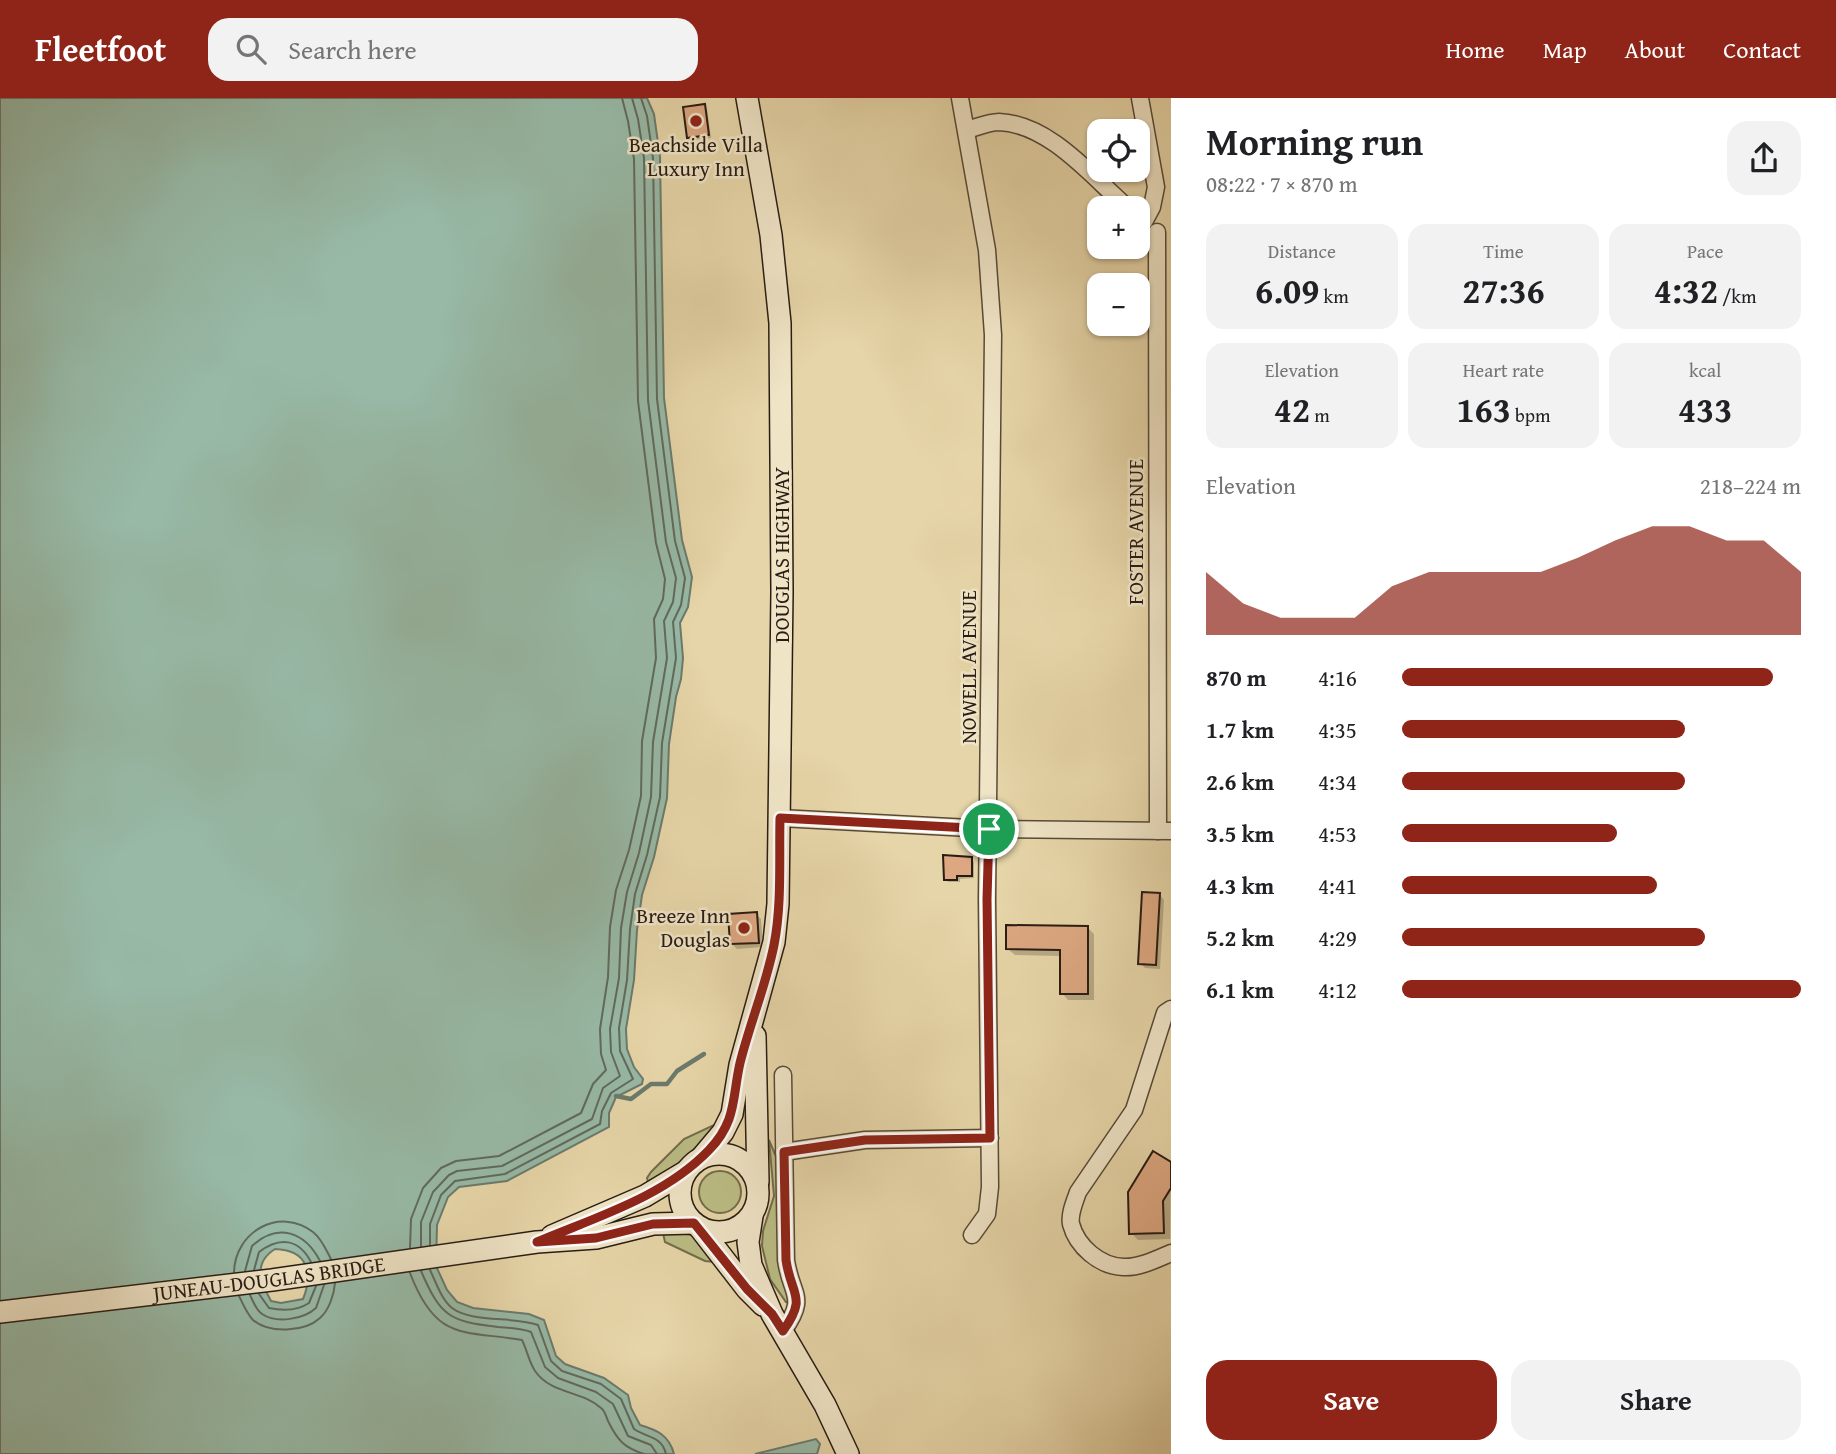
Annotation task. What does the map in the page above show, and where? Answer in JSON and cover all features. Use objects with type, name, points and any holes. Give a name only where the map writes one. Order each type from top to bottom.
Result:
[{"type":"main road","name":"DOUGLAS HIGHWAY","points":[[702,1157],[723,1132],[732,1114],[740,1065],[775,942],[778,904],[782,550],[780,323],[771,235],[747,98]]},
{"type":"main road","points":[[755,1011],[759,1195],[748,1242],[751,1265],[848,1454]]},
{"type":"main road","points":[[537,1242],[645,1196],[685,1172],[702,1157],[713,1153],[737,1157],[747,1163],[758,1184]]},
{"type":"main road","points":[[685,1172],[681,1182],[682,1205],[747,1289],[778,1322]]},
{"type":"main road","points":[[537,1242],[596,1238],[661,1223],[697,1225],[710,1231],[733,1230],[752,1216]]},
{"type":"main road","name":"JUNEAU-DOUGLAS BRIDGE","points":[[0,1312],[259,1281],[537,1242]]},
{"type":"street","name":"NOWELL AVENUE","points":[[960,98],[987,250],[993,335],[987,899],[990,1187],[987,1214],[972,1235]]},
{"type":"street","name":"FOSTER AVENUE","points":[[1140,98],[1156,187],[1150,212]]},
{"type":"street","points":[[967,130],[997,122],[1024,126],[1048,137],[1115,196]]},
{"type":"street","points":[[1150,227],[1171,245]]},
{"type":"street","name":"FOSTER AVENUE","points":[[1147,259],[1164,831]]},
{"type":"street","points":[[780,818],[989,829],[1164,831]]},
{"type":"street","points":[[1171,1009],[1165,1013],[1134,1110],[1078,1192],[1071,1222],[1079,1241],[1107,1265],[1126,1267],[1171,1253]]},
{"type":"street","points":[[778,1322],[794,1315],[797,1305],[786,1260],[783,1075]]},
{"type":"street","points":[[784,1152],[865,1140],[990,1138]]},
{"type":"green space","points":[[716,1124],[697,1154],[654,1190],[650,1189],[647,1178],[651,1172],[684,1139]]},
{"type":"green space","points":[[769,1140],[777,1159],[791,1303],[786,1302],[770,1279],[762,1246],[763,1231],[774,1196]]},
{"type":"green space","points":[[720,1171],[735,1177],[741,1192],[735,1207],[720,1213],[705,1207],[699,1192],[705,1177]]},
{"type":"green space","points":[[663,1233],[692,1235],[715,1262],[705,1261],[665,1242]]},
{"type":"water","points":[[0,98],[647,98],[654,114],[660,157],[664,398],[682,540],[692,577],[688,607],[680,623],[683,658],[669,744],[667,798],[654,857],[642,895],[634,980],[626,1029],[627,1049],[634,1067],[643,1079],[642,1084],[616,1097],[609,1113],[609,1127],[507,1181],[459,1187],[448,1197],[437,1225],[436,1266],[447,1290],[457,1302],[473,1308],[529,1314],[544,1320],[556,1356],[565,1364],[604,1378],[628,1395],[640,1425],[662,1434],[674,1454],[0,1454]],"holes":[[[275,1249],[286,1250],[301,1258],[308,1280],[303,1299],[281,1303],[271,1301],[264,1286],[261,1266],[268,1254]]]},
{"type":"water","points":[[816,1439],[820,1444],[817,1454],[755,1454]]},
{"type":"building","name":"Beachside Villa Luxury Inn","points":[[705,104],[709,135],[687,138],[683,107]]},
{"type":"building","points":[[943,855],[972,857],[972,876],[957,876],[957,880],[944,880]]},
{"type":"building","points":[[1142,892],[1160,893],[1156,965],[1138,964]]},
{"type":"building","name":"Breeze Inn Douglas","points":[[757,912],[759,943],[730,944],[728,914]]},
{"type":"building","points":[[1006,925],[1088,926],[1088,994],[1060,994],[1060,950],[1006,949]]},
{"type":"building","points":[[1153,1151],[1171,1162],[1171,1188],[1163,1201],[1164,1233],[1129,1234],[1128,1192]]},
{"type":"waterway","points":[[616,1096],[631,1099],[651,1084],[667,1084],[677,1071],[704,1054]]},
{"type":"place","name":"Beachside Villa Luxury Inn","points":[[696,121]]},
{"type":"place","name":"Breeze Inn Douglas","points":[[744,928]]},
{"type":"route","points":[[780,818],[989,829],[987,899],[990,1138],[865,1140],[784,1152],[786,1260],[797,1305],[783,1331],[772,1314],[747,1289],[694,1223],[653,1224],[596,1238],[537,1242],[645,1196],[685,1172],[711,1148],[729,1123],[740,1065],[775,942],[780,818]]}]
